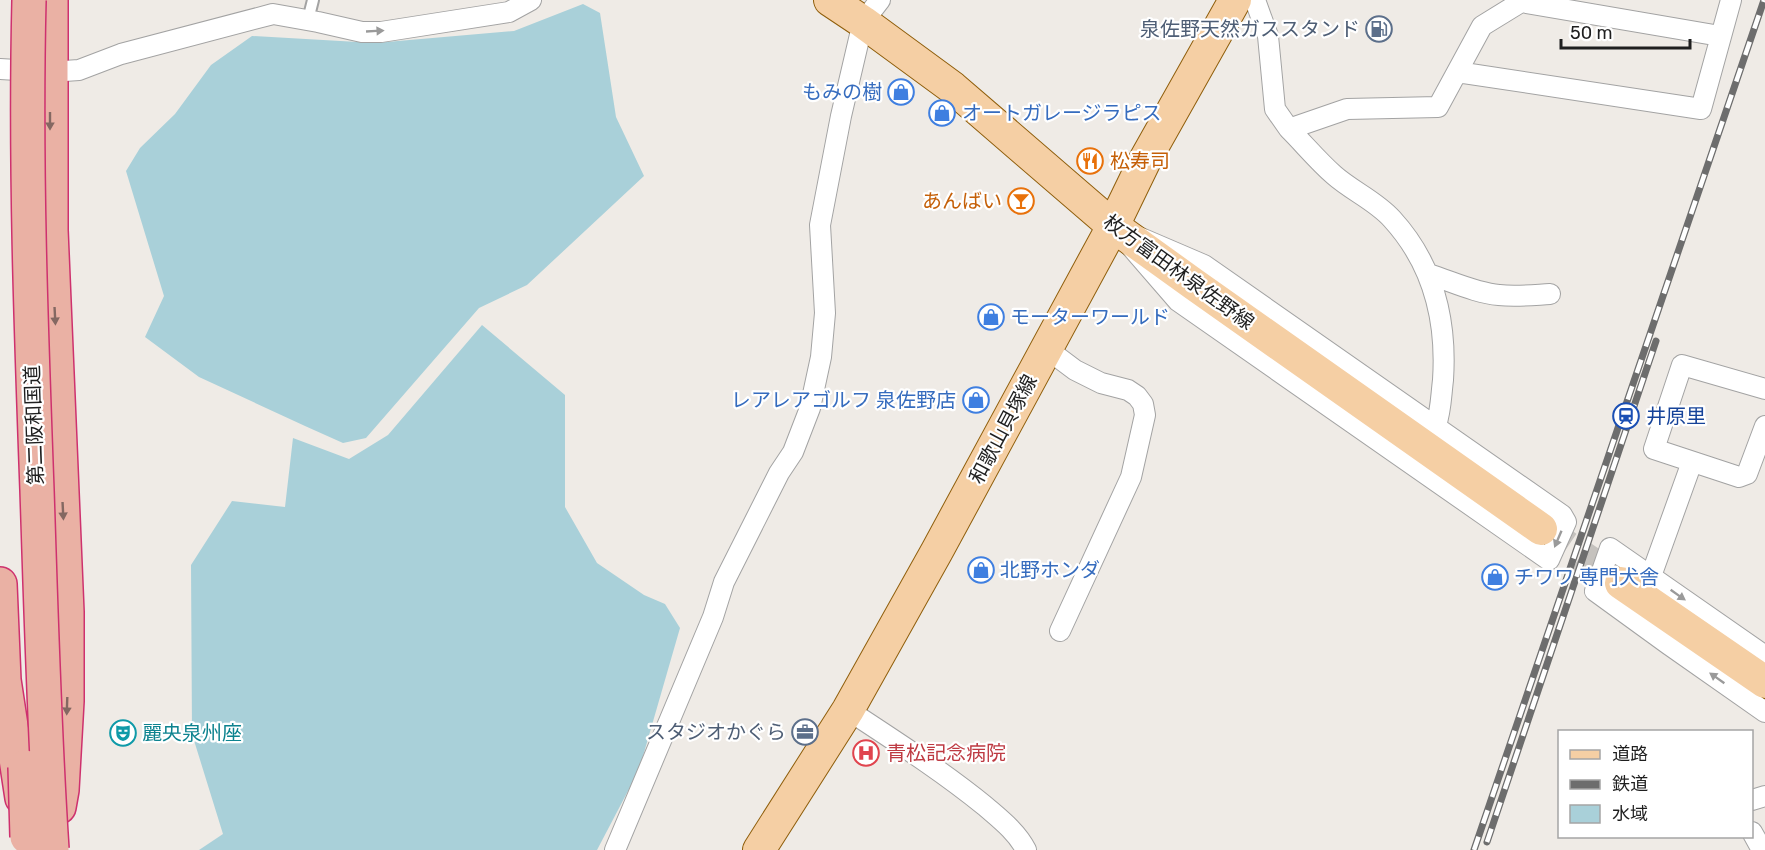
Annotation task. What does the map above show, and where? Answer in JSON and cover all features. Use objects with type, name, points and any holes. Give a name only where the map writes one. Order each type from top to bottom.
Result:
[{"type":"highway","name":"第二阪和国道","points":[[11,0],[7,90],[12,339],[40,847]]},
{"type":"highway","name":"第二阪和国道","points":[[29,0],[27,96],[30,320],[47,765],[40,847]]},
{"type":"highway","points":[[40,847],[62,790],[67,700],[67,612],[51,230],[51,0]]},
{"type":"highway","points":[[0,584],[4,680],[40,847]]},
{"type":"main road","name":"枚方富田林泉佐野線","points":[[830,0],[872,11],[953,88],[1113,226],[1541,529]]},
{"type":"main road","name":"和歌山貝塚線","points":[[759,850],[848,710],[1047,349],[1113,226],[1146,158],[1235,0]]},
{"type":"main road","points":[[1621,583],[1765,682]]},
{"type":"street","points":[[0,69],[50,72],[79,70],[121,54],[273,14],[362,32],[381,32],[509,12],[531,0]]},
{"type":"street","points":[[1255,0],[1268,36],[1275,109],[1289,129],[1334,175],[1390,217],[1408,238],[1428,274],[1441,319],[1444,362],[1440,413],[1436,425]]},
{"type":"street","points":[[1457,72],[1701,109],[1731,0]]},
{"type":"street","points":[[1289,129],[1347,109],[1438,107],[1482,26],[1521,1],[1720,36]]},
{"type":"street","points":[[615,850],[713,617],[724,582],[779,473],[793,452],[810,408],[821,357],[825,313],[820,225],[841,116],[872,11]]},
{"type":"street","points":[[1113,226],[1204,265],[1562,515],[1566,522],[1549,560],[1178,301],[1113,226]]},
{"type":"street","points":[[1428,274],[1498,295],[1550,294]]},
{"type":"street","points":[[1047,349],[1075,370],[1101,383],[1128,390],[1137,396],[1143,404],[1144,415],[1131,477],[1060,631]]},
{"type":"street","points":[[1765,389],[1682,365],[1654,449],[1739,477],[1747,474],[1765,426]]},
{"type":"street","points":[[1651,576],[1692,462]]},
{"type":"street","points":[[1765,656],[1610,548],[1595,591],[1765,711]]},
{"type":"street","points":[[848,710],[953,780],[1008,826],[1026,850]]},
{"type":"street","points":[[1753,834],[1762,850]]},
{"type":"lane","points":[[313,0],[313,21]]},
{"type":"water","points":[[583,4],[600,13],[616,117],[644,176],[527,285],[479,308],[366,438],[343,443],[305,426],[199,377],[145,337],[164,296],[126,171],[140,148],[175,114],[211,65],[252,36],[375,43],[514,31]]},
{"type":"water","points":[[482,325],[565,395],[565,507],[597,563],[644,595],[665,604],[680,628],[639,770],[597,850],[199,850],[223,834],[192,734],[191,565],[232,501],[285,507],[293,438],[349,459],[388,435]]},
{"type":"tunnel","points":[[1541,529],[1621,583]]},
{"type":"railway","points":[[1474,850],[1764,0]]},
{"type":"railway","points":[[1487,842],[1656,341]]},
{"type":"place","name":"泉佐野天然ガススタンド","points":[[1379,29]]},
{"type":"place","name":"もみの樹","points":[[901,92]]},
{"type":"place","name":"オートガレージラピス","points":[[942,113]]},
{"type":"place","name":"松寿司","points":[[1090,161]]},
{"type":"place","name":"あんばい","points":[[1021,201]]},
{"type":"place","name":"モーターワールド","points":[[991,317]]},
{"type":"place","name":"レアレアゴルフ 泉佐野店","points":[[976,400]]},
{"type":"place","name":"井原里","points":[[1626,416]]},
{"type":"place","name":"北野ホンダ","points":[[981,570]]},
{"type":"place","name":"チワワ 専門犬舎","points":[[1495,577]]},
{"type":"place","name":"スタジオかぐら","points":[[805,732]]},
{"type":"place","name":"麗央泉州座","points":[[123,733]]},
{"type":"place","name":"青松記念病院","points":[[866,753]]}]
